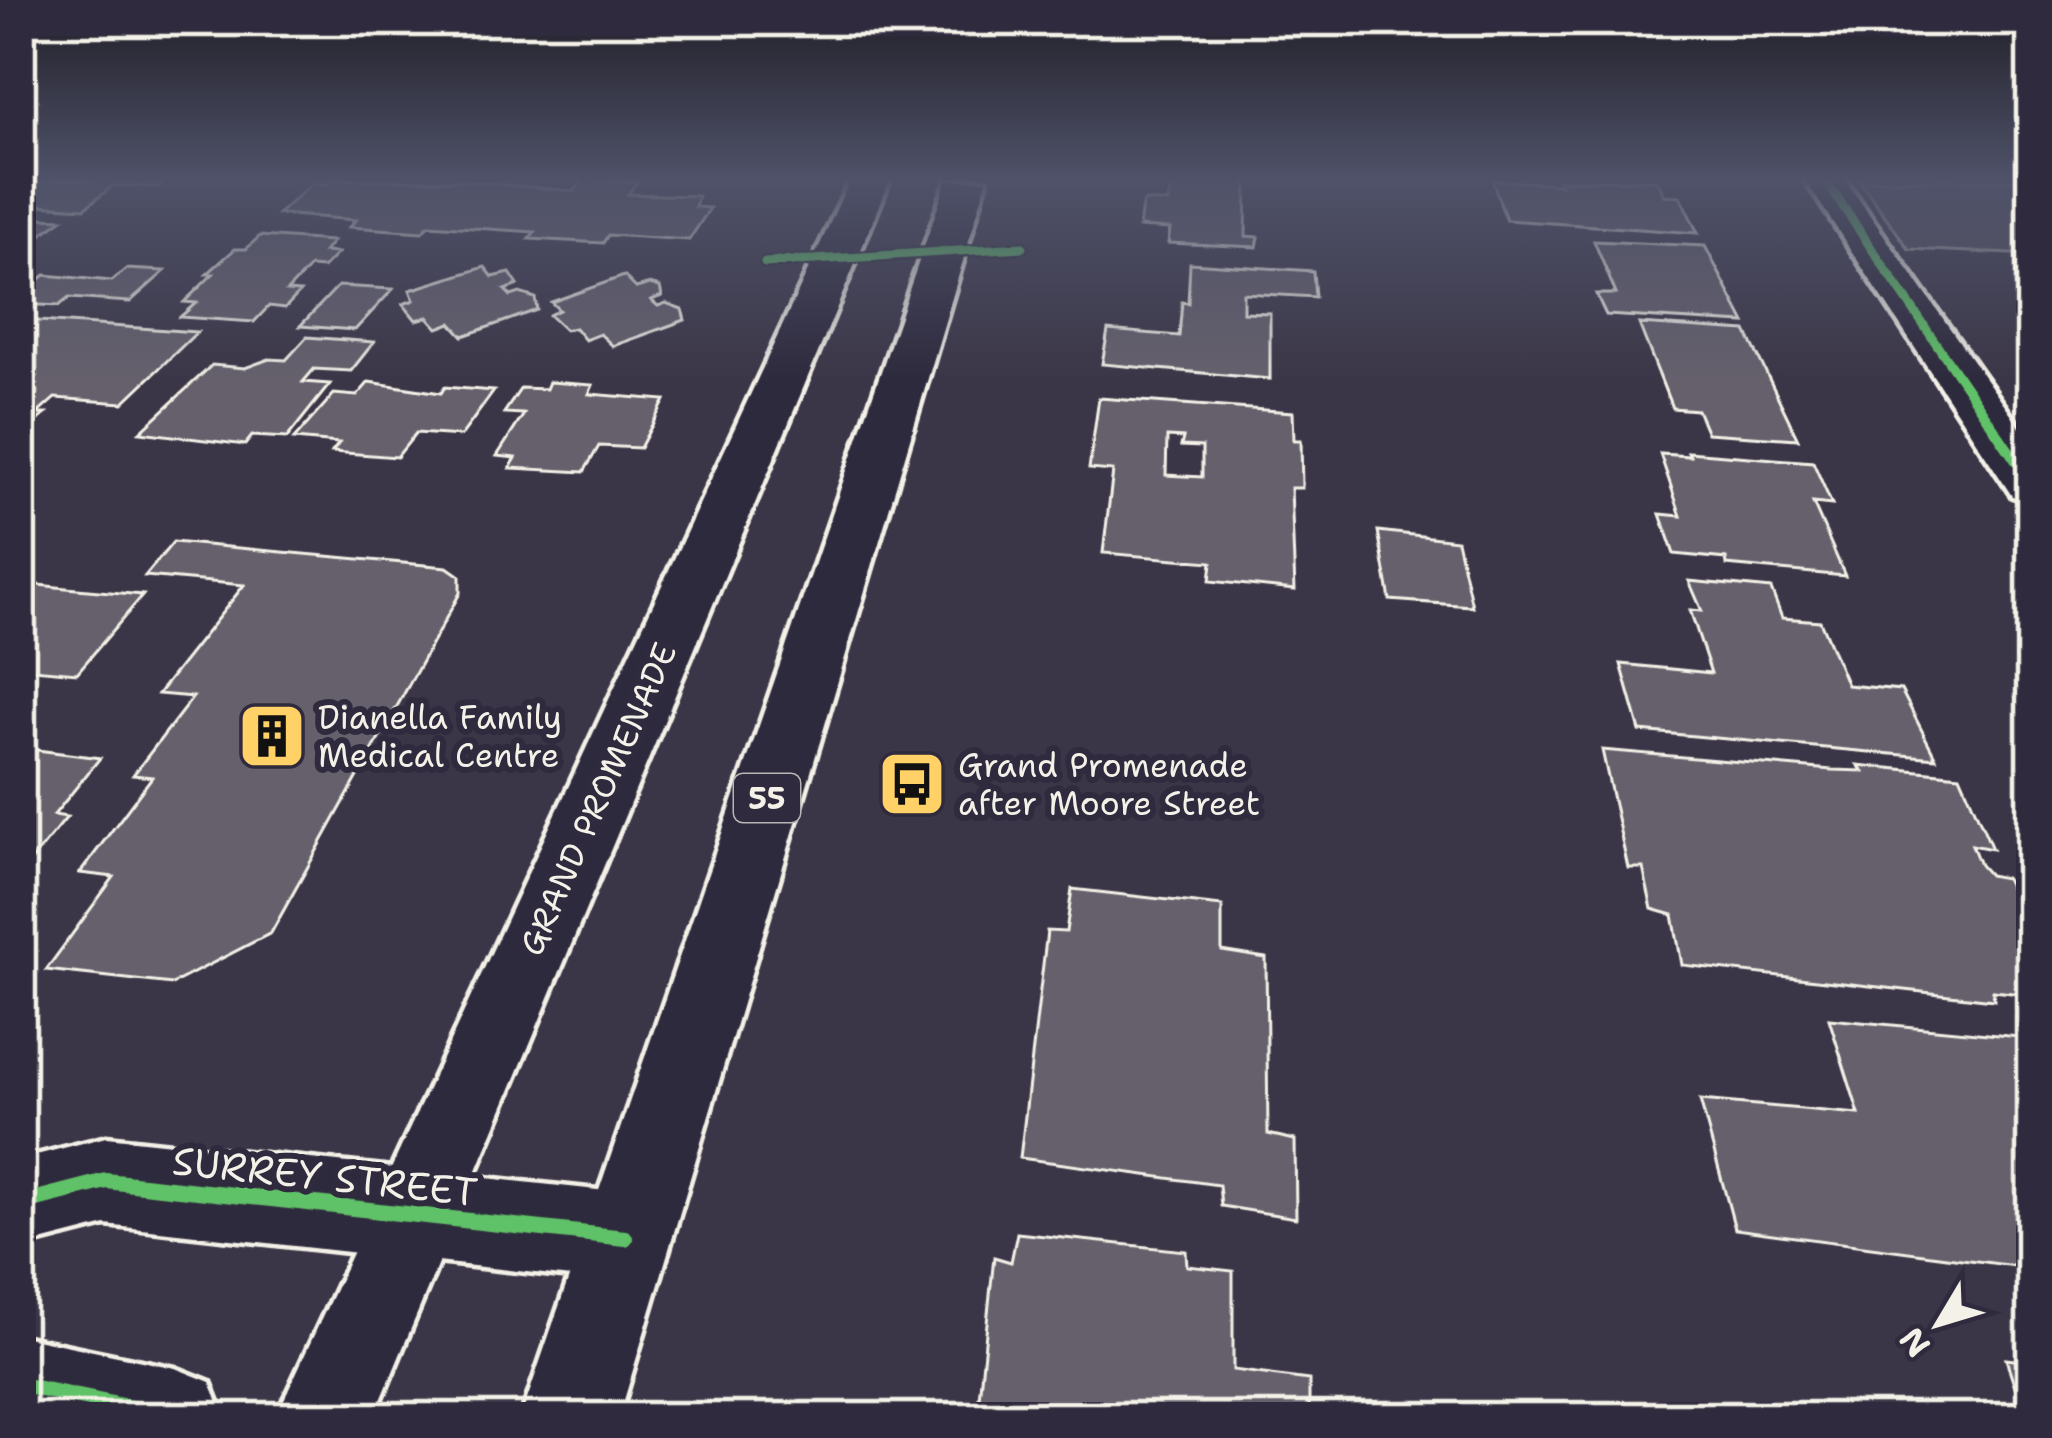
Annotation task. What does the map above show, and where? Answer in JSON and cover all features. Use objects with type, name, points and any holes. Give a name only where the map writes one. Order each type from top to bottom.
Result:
[{"type":"main road","name":"GRAND PROMENADE","points":[[325,1417],[840,247]]},
{"type":"main road","name":"55","points":[[570,1417],[945,247]]},
{"type":"main road","points":[[1871,247],[2031,483]]},
{"type":"main road","name":"SURREY STREET","points":[[21,1202],[106,1181],[626,1238]]},
{"type":"main road","points":[[21,1385],[175,1417]]},
{"type":"shaded area","points":[[2031,247],[2031,255],[1909,249]]},
{"type":"building","points":[[328,247],[324,252],[338,253],[323,268],[310,267],[287,291],[300,292],[285,308],[269,306],[254,322],[180,317],[196,303],[184,302],[213,274],[207,274],[235,249]]},
{"type":"building","points":[[1597,247],[1706,247],[1745,323],[1606,315],[1596,294],[1616,294]]},
{"type":"building","points":[[1190,263],[1313,271],[1315,297],[1243,293],[1243,312],[1270,313],[1270,379],[1102,364],[1108,330],[1179,336],[1182,302],[1188,303]]},
{"type":"building","points":[[485,267],[493,277],[510,273],[518,285],[505,290],[511,296],[520,293],[535,298],[537,310],[463,336],[451,323],[438,328],[428,317],[416,320],[403,304],[414,300],[410,290]]},
{"type":"building","points":[[126,269],[165,271],[130,302],[69,298],[59,306],[21,304],[21,294],[45,275],[112,281]]},
{"type":"building","points":[[624,276],[636,288],[660,287],[662,296],[651,300],[658,306],[666,303],[682,309],[685,320],[613,346],[600,334],[585,340],[575,328],[565,330],[549,315],[559,310],[551,302]]},
{"type":"building","points":[[338,286],[393,289],[355,330],[300,326]]},
{"type":"building","points":[[35,320],[197,332],[123,403],[55,398],[37,414],[46,414],[21,433],[21,331]]},
{"type":"building","points":[[1639,324],[1746,331],[1798,439],[1707,433],[1697,410],[1672,408]]},
{"type":"building","points":[[307,337],[374,342],[351,371],[314,369],[303,382],[330,384],[287,438],[252,436],[245,445],[140,432],[212,365],[245,368],[269,359],[286,360]]},
{"type":"building","points":[[369,382],[441,393],[445,387],[494,391],[461,436],[416,433],[397,457],[332,452],[339,443],[294,439],[334,394],[357,396]]},
{"type":"building","points":[[549,382],[593,385],[589,394],[665,400],[640,448],[599,446],[584,472],[510,468],[516,458],[497,456],[524,414],[504,413],[521,388],[546,389]]},
{"type":"building","points":[[1099,398],[1293,412],[1294,440],[1301,440],[1302,488],[1291,488],[1295,590],[1210,581],[1212,562],[1103,553],[1113,471],[1089,469]],"holes":[[[1167,437],[1183,438],[1181,446],[1202,447],[1202,477],[1166,475]]]},
{"type":"building","points":[[1688,452],[1813,462],[1832,505],[1813,503],[1845,576],[1727,565],[1726,559],[1674,554],[1660,514],[1681,516],[1660,454],[1690,456]]},
{"type":"building","points":[[1378,531],[1457,540],[1472,606],[1390,600]]},
{"type":"building","name":"Dianella Family Medical Centre","points":[[173,542],[447,567],[460,576],[460,593],[271,933],[172,984],[46,970],[114,877],[80,873],[152,777],[133,775],[193,697],[158,694],[244,585],[145,576]]},
{"type":"building","points":[[1689,581],[1771,589],[1782,618],[1820,621],[1847,685],[1901,690],[1936,758],[1640,731],[1621,664],[1711,673],[1690,610],[1702,611]]},
{"type":"building","points":[[29,584],[143,595],[77,673],[21,668],[21,593]]},
{"type":"building","points":[[21,748],[100,758],[54,815],[67,817],[21,873]]},
{"type":"building","points":[[1602,750],[1832,770],[1863,771],[1858,765],[1960,775],[1992,849],[1972,845],[1980,865],[1989,875],[2005,878],[2031,930],[2031,995],[1993,991],[1994,1000],[1682,965],[1673,915],[1652,909],[1643,868],[1628,868]]},
{"type":"building","points":[[1072,889],[1222,906],[1222,951],[1266,958],[1268,1134],[1295,1140],[1296,1218],[1221,1206],[1219,1185],[1020,1158],[1047,931],[1066,932]]},
{"type":"building","points":[[1829,1019],[2031,1038],[2031,1304],[2015,1266],[1735,1229],[1700,1100],[1859,1114]]},
{"type":"building","points":[[1017,1233],[1186,1251],[1187,1266],[1233,1271],[1233,1370],[1309,1380],[1309,1417],[977,1417],[994,1257],[1011,1262]]},
{"type":"building","points":[[2006,1359],[2031,1362],[2031,1417],[2025,1417]]},
{"type":"cycle path","points":[[765,263],[1021,247]]},
{"type":"cycle path","points":[[1871,247],[2031,483]]},
{"type":"cycle path","points":[[21,1203],[106,1181],[625,1238]]},
{"type":"cycle path","points":[[21,1385],[175,1417]]},
{"type":"place","name":"Dianella Family Medical Centre","points":[[272,736]]},
{"type":"place","name":"Grand Promenade after Moore Street","points":[[912,784]]}]
